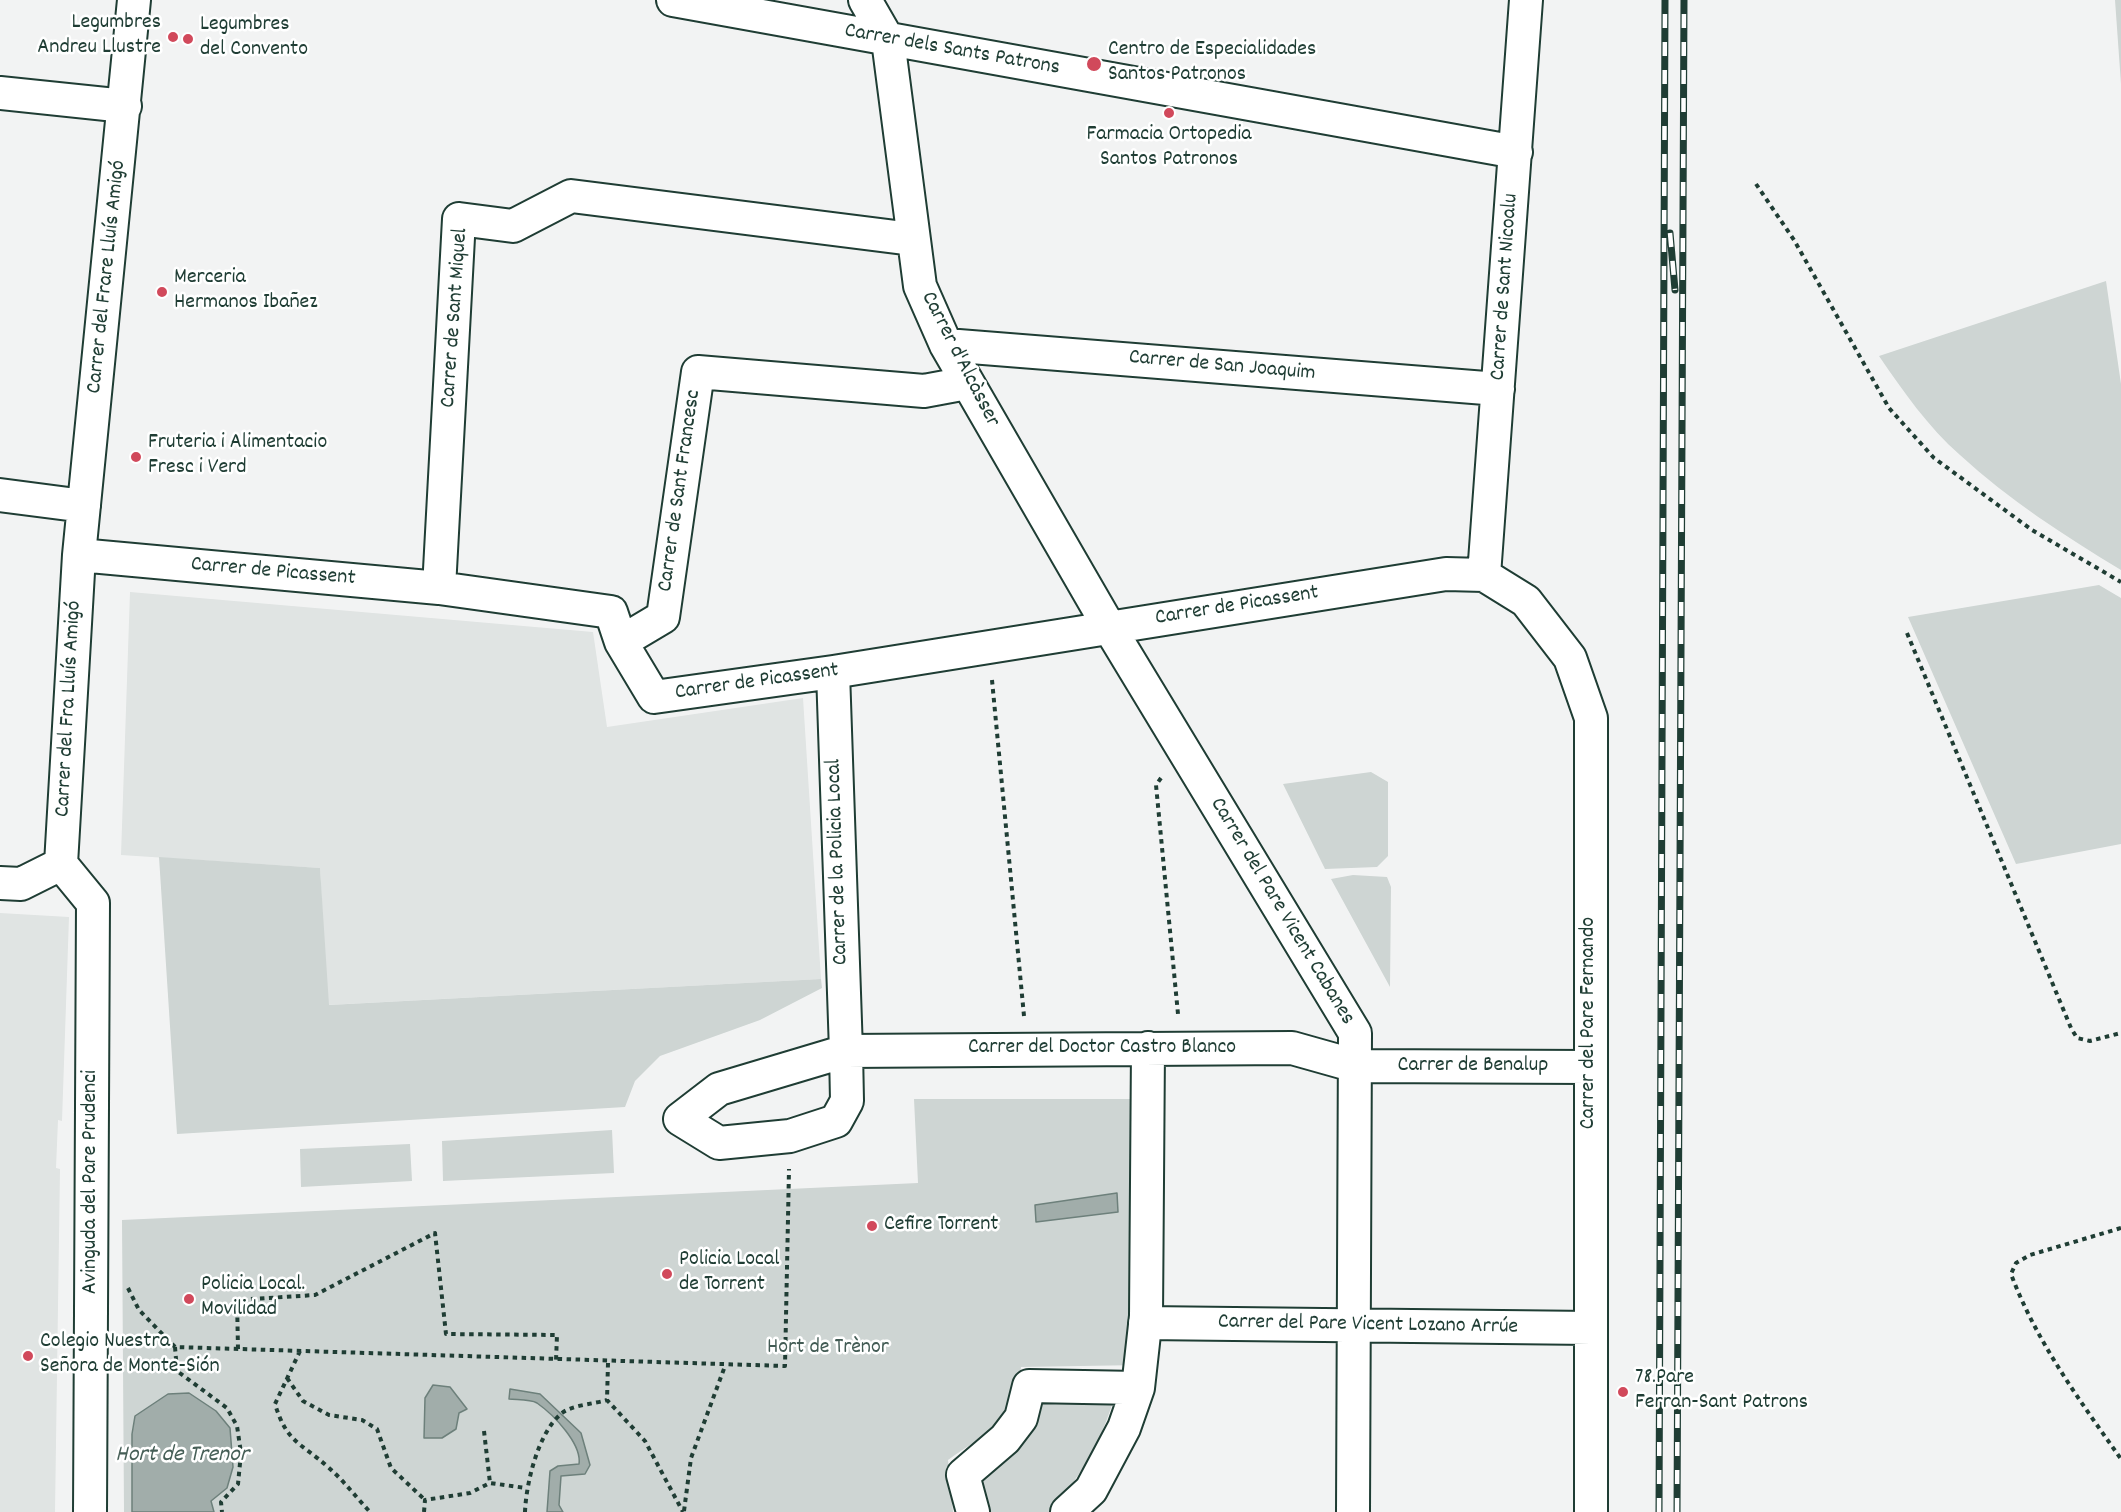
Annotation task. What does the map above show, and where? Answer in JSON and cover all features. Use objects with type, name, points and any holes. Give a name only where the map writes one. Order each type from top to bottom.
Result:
[{"type":"street","name":"Carrer del Frare Lluís Amigó","points":[[79,555],[134,0]]},
{"type":"street","name":"Carrer dels Sants Patrons","points":[[673,0],[1516,152]]},
{"type":"street","name":"Carrer d'Alcàsser","points":[[865,0],[888,40],[912,239],[920,286],[946,345],[967,383],[1109,627]]},
{"type":"street","name":"Carrer de Sant Nicoalu","points":[[1484,575],[1526,0]]},
{"type":"street","points":[[0,93],[125,106]]},
{"type":"street","name":"Carrer de Sant Miquel","points":[[439,588],[459,219],[513,226],[571,196],[912,239]]},
{"type":"street","name":"Carrer de San Joaquim","points":[[946,345],[1498,390]]},
{"type":"street","name":"Carrer de Sant Francesc","points":[[621,642],[663,616],[698,372],[924,391],[967,383]]},
{"type":"street","points":[[0,495],[84,506]]},
{"type":"street","name":"Carrer de Picassent","points":[[79,555],[439,588],[611,612],[621,642],[654,697],[833,672],[1446,574],[1484,575]]},
{"type":"street","name":"Carrer del Fra Lluís Amigó","points":[[61,864],[79,555]]},
{"type":"street","name":"Carrer del Pare Fernando","points":[[1484,575],[1526,601],[1570,658],[1590,718],[1591,1512]]},
{"type":"street","name":"Carrer del Pare Vicent Cabanes","points":[[1109,627],[1355,1033],[1353,1512]]},
{"type":"street","name":"Carrer de la Policia Local","points":[[833,672],[846,1051],[846,1101],[836,1121],[790,1136],[719,1143],[680,1119],[719,1089],[846,1051]]},
{"type":"street","points":[[0,883],[21,884],[61,864]]},
{"type":"street","name":"Avinguda del Pare Prudenci","points":[[61,864],[93,903],[90,1512]]},
{"type":"street","points":[[1067,1512],[1091,1490],[1124,1428],[1137,1388],[1145,1323],[1148,1048]]},
{"type":"street","name":"Carrer del Doctor Castro Blanco","points":[[846,1051],[1292,1048],[1356,1066]]},
{"type":"street","name":"Carrer de Benalup","points":[[1356,1066],[1589,1067]]},
{"type":"street","name":"Carrer del Pare Vicent Lozano Arrúe","points":[[1145,1323],[1590,1328]]},
{"type":"street","points":[[973,1512],[963,1475],[1005,1439],[1021,1418],[1029,1386],[1137,1388]]},
{"type":"path","points":[[1756,184],[1794,240],[1889,408],[1952,472],[2032,530],[2121,582]]},
{"type":"path","points":[[1907,633],[2071,1028],[2078,1038],[2090,1041],[2121,1033]]},
{"type":"path","points":[[989,646],[1027,1049]]},
{"type":"path","points":[[1181,1048],[1156,785],[1183,748]]},
{"type":"path","points":[[175,1347],[608,1363],[785,1366],[790,1136]]},
{"type":"path","points":[[2121,1228],[2030,1255],[2016,1263],[2010,1275],[2021,1301],[2079,1399],[2121,1459]]},
{"type":"path","points":[[238,1349],[237,1299],[315,1295],[435,1233],[446,1334],[557,1335],[556,1361]]},
{"type":"path","points":[[123,1280],[139,1310],[175,1347],[177,1371],[227,1408],[237,1426],[241,1453],[238,1484],[221,1502],[222,1512]]},
{"type":"path","points":[[300,1351],[275,1404],[282,1427],[300,1446],[328,1467],[369,1512]]},
{"type":"path","points":[[608,1363],[607,1400],[645,1441],[683,1512]]},
{"type":"path","points":[[683,1512],[691,1458],[725,1366]]},
{"type":"path","points":[[287,1378],[303,1401],[329,1415],[362,1420],[376,1429],[391,1468],[424,1500],[424,1512]]},
{"type":"path","points":[[525,1512],[526,1488],[544,1438],[554,1423],[563,1412],[607,1400]]},
{"type":"path","points":[[484,1431],[490,1483]]},
{"type":"path","points":[[424,1500],[470,1493],[490,1483],[526,1488]]},
{"type":"shaded area","points":[[130,592],[593,632],[607,727],[803,698],[821,979],[327,1005],[320,868],[121,855]]},
{"type":"shaded area","name":"Colegio Nuestra Señora de Monte-Sión","points":[[0,913],[69,917],[62,1121],[58,1120],[56,1168],[60,1169],[55,1512],[0,1512]]},
{"type":"green space","points":[[2115,0],[2121,0],[2121,84]]},
{"type":"green space","points":[[2106,281],[2121,384],[2121,570],[2038,517],[1960,455],[1927,421],[1879,356]]},
{"type":"green space","points":[[2099,585],[2121,598],[2121,844],[2016,864],[1908,617]]},
{"type":"green space","points":[[1371,772],[1388,782],[1388,856],[1377,867],[1325,869],[1283,784]]},
{"type":"green space","points":[[159,857],[320,868],[329,1005],[821,979],[822,988],[760,1020],[660,1056],[635,1081],[625,1107],[177,1134]]},
{"type":"green space","points":[[1353,875],[1387,877],[1391,887],[1390,987],[1331,879]]},
{"type":"green space","name":"Hort de Trènor","points":[[914,1099],[1142,1099],[1141,1365],[1021,1367],[1018,1386],[1007,1414],[988,1432],[948,1460],[953,1512],[124,1512],[122,1220],[918,1183]]},
{"type":"green space","points":[[612,1130],[614,1173],[443,1181],[442,1141]]},
{"type":"green space","points":[[410,1144],[412,1181],[301,1187],[300,1149]]},
{"type":"green space","points":[[1041,1403],[1112,1405],[1101,1434],[1086,1462],[1069,1488],[1049,1512],[989,1512],[981,1480]]},
{"type":"water","points":[[1117,1193],[1118,1212],[1036,1222],[1035,1205]]},
{"type":"water","points":[[433,1385],[450,1387],[467,1409],[459,1413],[456,1429],[442,1438],[424,1438],[425,1398]]},
{"type":"water","points":[[510,1389],[540,1394],[581,1433],[590,1465],[585,1474],[561,1476],[559,1505],[563,1512],[547,1512],[550,1471],[558,1466],[579,1464],[576,1448],[566,1430],[537,1403],[509,1399]]},
{"type":"water","name":"Hort de Trenor","points":[[189,1393],[216,1411],[230,1428],[233,1467],[227,1488],[211,1501],[214,1512],[132,1512],[132,1434],[135,1416],[168,1394]]},
{"type":"railway","points":[[1659,1512],[1665,0]]},
{"type":"railway","points":[[1677,1512],[1684,0]]},
{"type":"railway","points":[[1670,233],[1675,290]]},
{"type":"place","name":"Legumbres Andreu Llustre","points":[[173,37]]},
{"type":"place","name":"Legumbres del Convento","points":[[188,39]]},
{"type":"place","name":"Centro de Especialidades Santos Patronos","points":[[1094,64]]},
{"type":"place","name":"Farmacia Ortopedia Santos Patronos","points":[[1169,113]]},
{"type":"place","name":"Merceria Hermanos Ibañez","points":[[162,292]]},
{"type":"place","name":"Fruteria i Alimentacio Fresc i Verd","points":[[136,457]]},
{"type":"place","name":"Cefire Torrent","points":[[872,1226]]},
{"type":"place","name":"Policia Local de Torrent","points":[[667,1274]]},
{"type":"place","name":"Policia Local. Movilidad","points":[[189,1299]]},
{"type":"place","name":"Colegio Nuestra Señora de Monte-Sión","points":[[28,1356]]},
{"type":"place","name":"78.Pare Ferran-Sant Patrons","points":[[1623,1392]]}]
